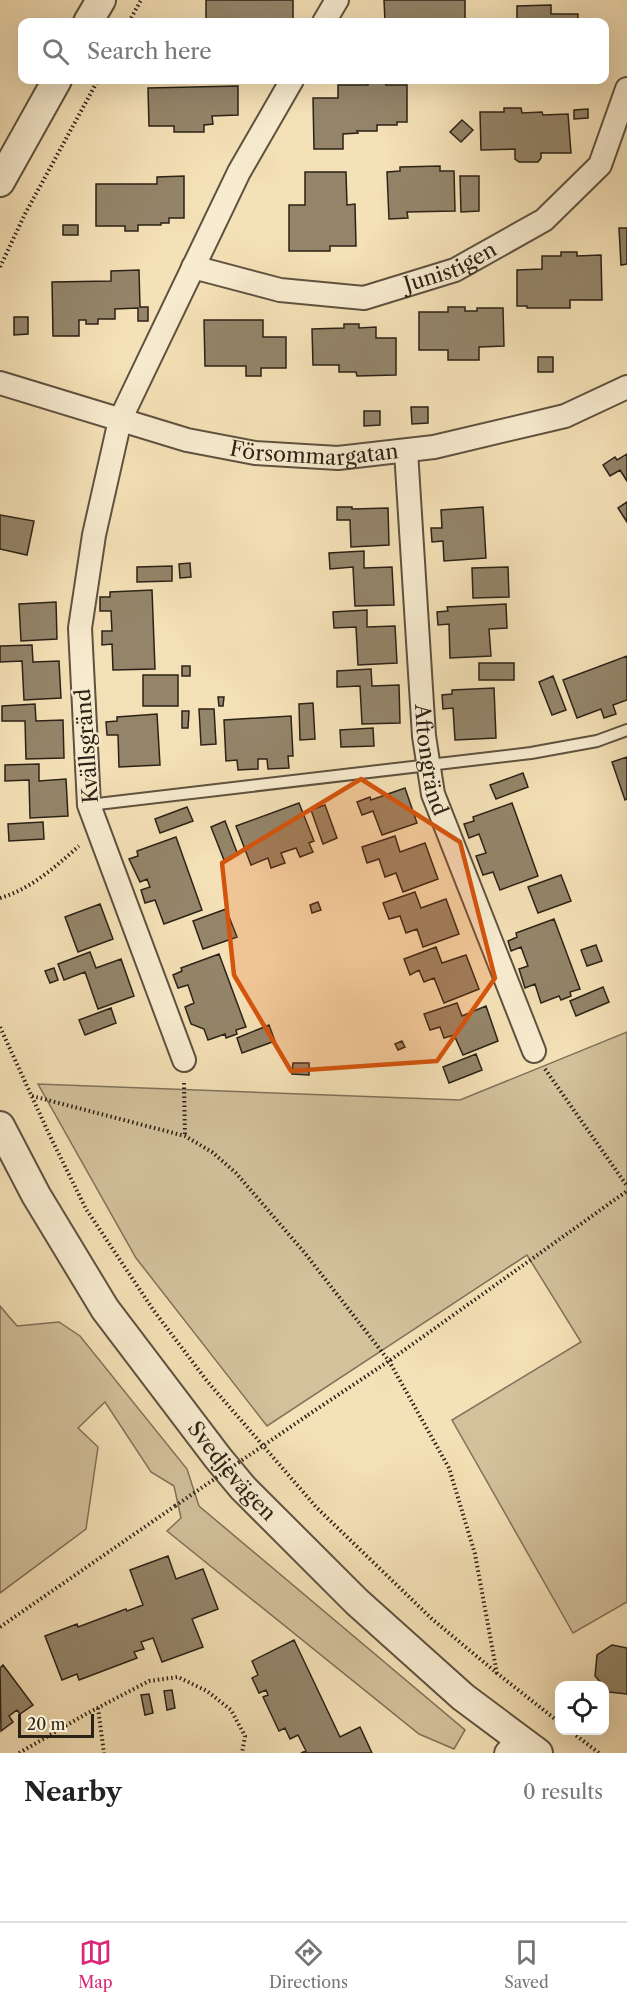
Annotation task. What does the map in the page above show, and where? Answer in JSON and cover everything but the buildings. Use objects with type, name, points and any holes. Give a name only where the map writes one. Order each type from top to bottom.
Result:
[{"type":"street","points":[[90,18],[101,0]]},
{"type":"street","points":[[326,18],[337,0]]},
{"type":"street","points":[[0,183],[55,84]]},
{"type":"street","points":[[120,420],[239,172],[290,84]]},
{"type":"street","name":"Junistigen","points":[[193,267],[280,290],[364,298],[454,270],[544,220],[600,165],[627,89]]},
{"type":"street","name":"Försommargatan","points":[[0,383],[187,440],[255,453],[338,458],[435,447],[565,416],[627,387]]},
{"type":"street","name":"Kvällsgränd","points":[[120,420],[94,535],[80,628],[89,805],[184,1060]]},
{"type":"street","name":"Aftongränd","points":[[406,451],[424,736],[434,794],[534,1052]]},
{"type":"street","name":"Svedjevägen","points":[[0,1126],[36,1195],[105,1309],[243,1488],[357,1602],[521,1748]]},
{"type":"lane","points":[[89,805],[531,753],[597,741],[627,730]]},
{"type":"path","points":[[131,18],[141,0]]},
{"type":"path","points":[[0,267],[25,214],[96,84]]},
{"type":"path","points":[[0,898],[12,895],[41,878],[98,830]]},
{"type":"path","points":[[0,1027],[86,1209],[154,1311],[207,1381],[317,1508],[432,1619],[555,1719]]},
{"type":"path","points":[[0,1627],[389,1361],[627,1189],[534,1052]]},
{"type":"path","points":[[184,1060],[185,1136]]},
{"type":"path","points":[[31,1096],[185,1136],[212,1152],[236,1173],[304,1252],[389,1361],[449,1468],[475,1554],[498,1674]]},
{"type":"path","points":[[18,1753],[98,1707],[148,1682],[178,1677],[207,1691],[231,1710],[245,1736],[242,1753]]},
{"type":"path","points":[[98,1707],[104,1753]]},
{"type":"path","points":[[574,1735],[599,1753]]},
{"type":"highlighted area","points":[[361,779],[460,842],[495,978],[437,1061],[291,1071],[234,975],[222,863]]},
{"type":"shaded area","points":[[627,1032],[627,1602],[573,1633],[452,1420],[581,1342],[527,1255],[267,1426],[136,1258],[38,1084],[460,1100]]},
{"type":"shaded area","points":[[0,1306],[17,1326],[59,1322],[80,1336],[187,1469],[199,1506],[465,1730],[454,1749],[419,1734],[167,1531],[181,1518],[174,1486],[151,1472],[105,1402],[78,1428],[98,1447],[86,1529],[0,1593]]}]
